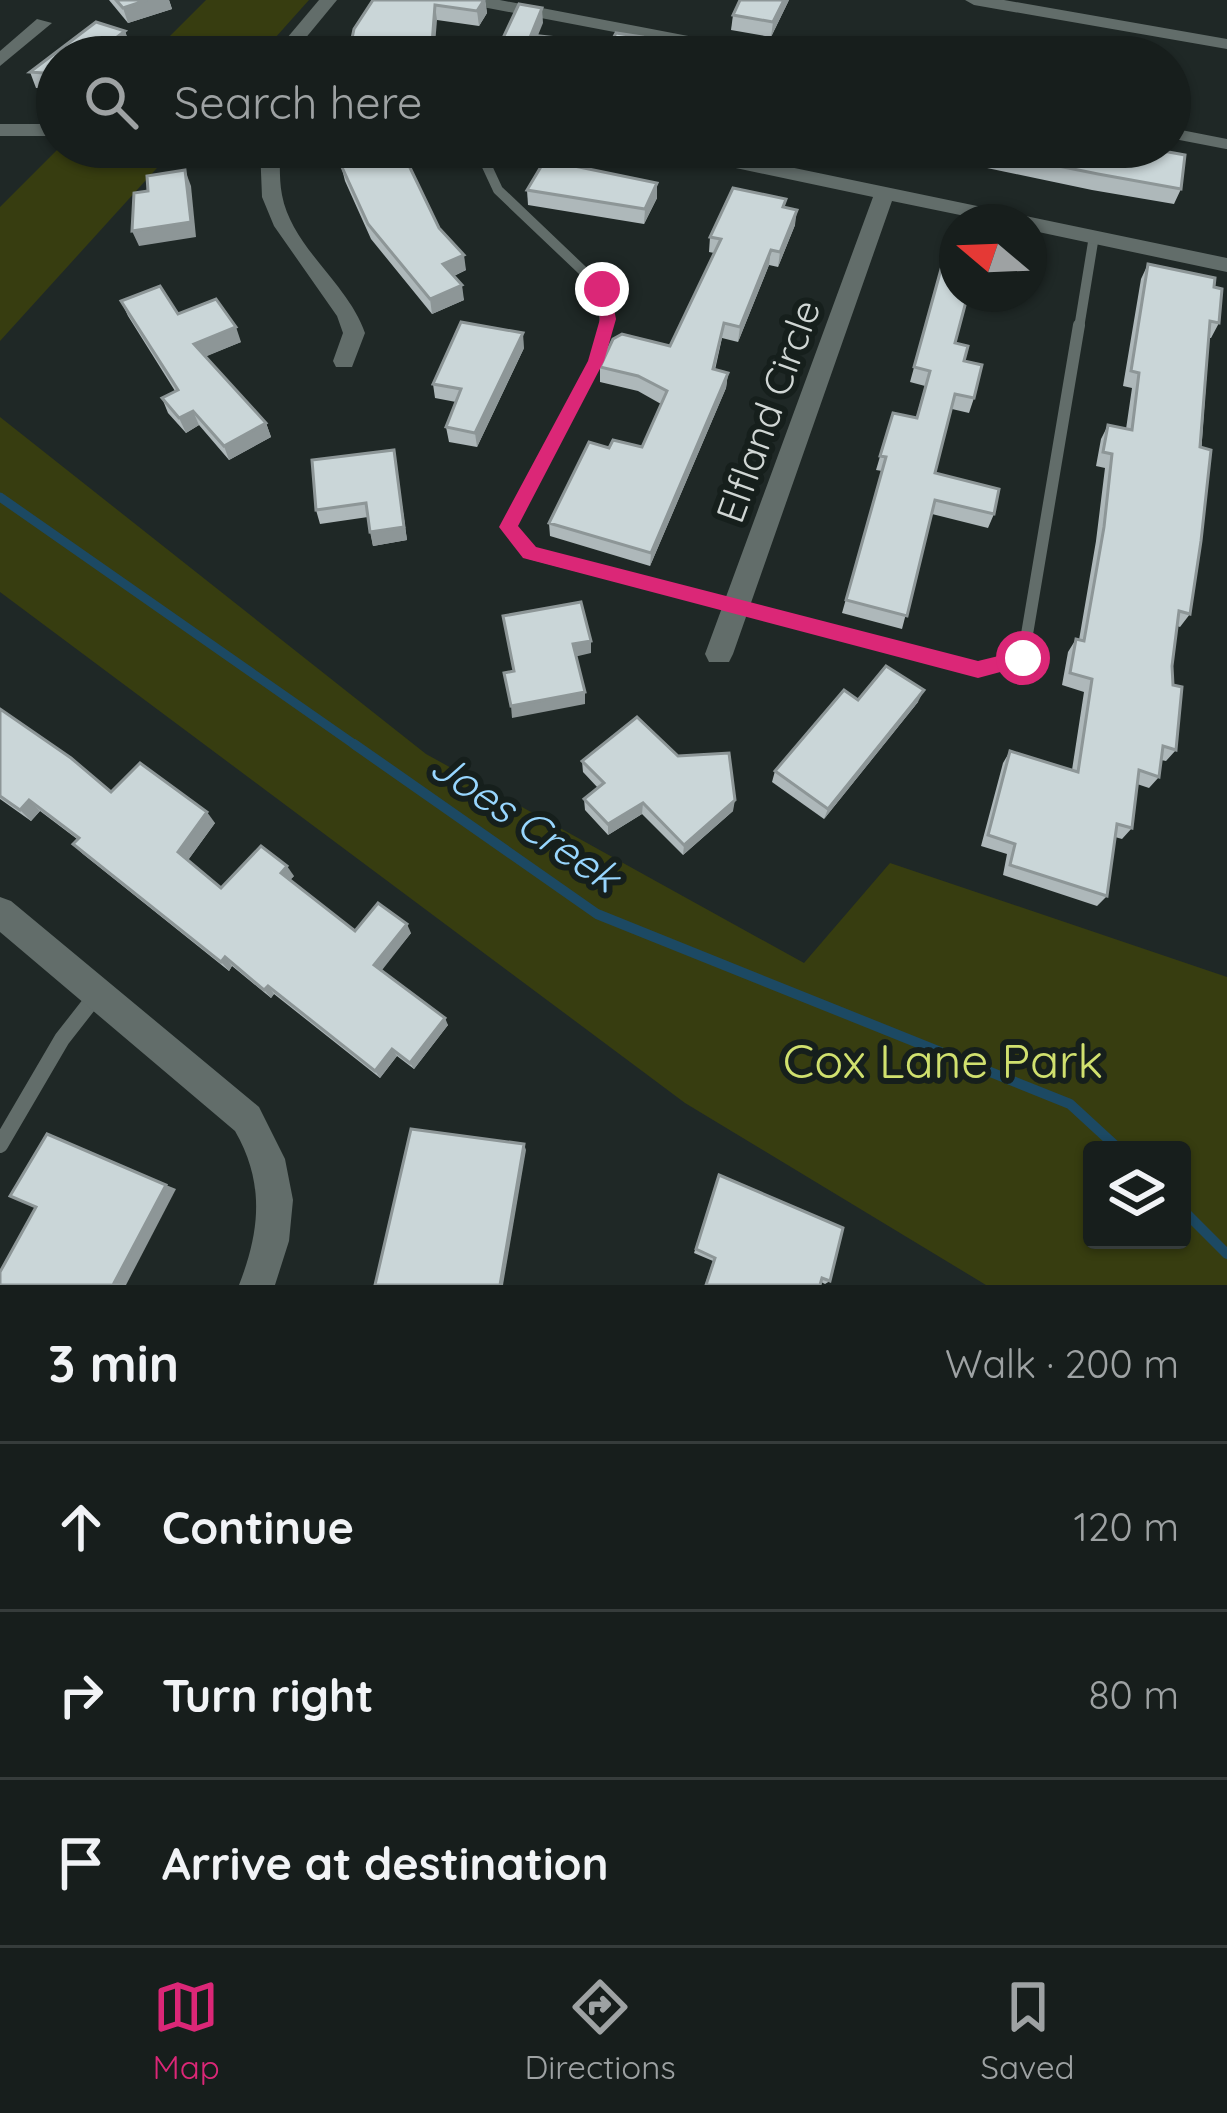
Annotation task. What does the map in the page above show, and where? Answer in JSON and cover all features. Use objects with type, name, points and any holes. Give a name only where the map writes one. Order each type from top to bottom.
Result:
[{"type":"street","points":[[298,36],[328,0]]},
{"type":"street","points":[[974,0],[1181,36]]},
{"type":"street","points":[[0,61],[43,23]]},
{"type":"street","points":[[1191,38],[1227,44]]},
{"type":"street","points":[[0,130],[36,130]]},
{"type":"street","points":[[271,168],[272,197],[284,226],[348,315],[354,333],[344,361]]},
{"type":"street","points":[[768,168],[942,204]]},
{"type":"street","name":"Elfland Circle","points":[[719,654],[885,192]]},
{"type":"street","points":[[1047,226],[1227,265]]},
{"type":"street","points":[[0,912],[247,1119],[267,1149],[278,1211],[257,1285]]},
{"type":"lane","points":[[473,0],[662,36]]},
{"type":"lane","points":[[1191,137],[1227,144]]},
{"type":"lane","points":[[488,168],[498,190],[602,289],[608,319],[596,361],[508,527],[530,553],[978,669],[1023,658],[1094,236]]},
{"type":"lane","points":[[0,1145],[62,1039],[98,992]]},
{"type":"green space","points":[[206,0],[309,0],[277,36],[170,36]]},
{"type":"green space","points":[[39,168],[157,168],[0,341],[0,207]]},
{"type":"green space","name":"Cox Lane Park","points":[[0,417],[426,754],[804,963],[890,863],[1227,977],[1227,1285],[986,1285],[685,1103],[0,592]]},
{"type":"building","points":[[116,0],[147,0],[123,8]]},
{"type":"building","points":[[373,0],[484,0],[477,11],[435,5],[433,36],[352,36]]},
{"type":"building","points":[[740,0],[784,0],[773,22],[733,15]]},
{"type":"building","points":[[519,4],[542,8],[531,35],[540,36],[504,36]]},
{"type":"building","points":[[96,22],[125,31],[118,36],[78,36]]},
{"type":"building","points":[[342,168],[410,168],[439,228],[464,255],[443,264],[462,285],[430,299],[368,224]]},
{"type":"building","points":[[540,168],[584,168],[657,183],[645,209],[527,190]]},
{"type":"building","points":[[1068,168],[1183,168],[1181,189]]},
{"type":"building","points":[[185,170],[191,222],[132,231],[134,193],[148,191],[147,176]]},
{"type":"building","points":[[733,188],[786,199],[783,207],[797,210],[780,252],[771,250],[740,327],[724,323],[713,369],[728,373],[651,553],[549,523],[589,442],[609,448],[613,440],[642,447],[667,391],[638,376],[600,367],[613,339],[622,334],[670,346],[721,239],[710,237]]},
{"type":"building","points":[[1148,264],[1215,278],[1214,287],[1222,289],[1219,323],[1210,321],[1200,447],[1211,450],[1201,541],[1190,614],[1179,611],[1172,666],[1173,685],[1182,687],[1176,750],[1163,746],[1159,777],[1139,770],[1132,828],[1117,824],[1107,896],[1010,865],[1015,844],[988,835],[1010,751],[1078,772],[1092,679],[1070,673],[1076,639],[1084,641],[1104,527],[1112,454],[1103,452],[1108,425],[1132,430],[1139,373],[1131,371]]},
{"type":"building","points":[[939,276],[939,312],[963,312],[955,343],[968,346],[964,361],[982,365],[974,398],[955,394],[935,473],[999,489],[994,514],[935,500],[907,616],[846,600],[886,457],[880,456],[893,413],[917,418],[930,371],[914,367]]},
{"type":"building","points":[[160,286],[178,314],[216,299],[236,327],[194,344],[266,423],[224,446],[193,411],[179,418],[162,398],[178,390],[121,301]]},
{"type":"building","points":[[461,322],[523,333],[475,433],[446,427],[461,389],[433,384]]},
{"type":"building","points":[[394,450],[404,527],[370,532],[366,503],[316,510],[312,460]]},
{"type":"building","points":[[581,602],[591,641],[573,644],[585,692],[511,706],[504,673],[514,671],[503,616]]},
{"type":"building","points":[[886,666],[924,690],[828,809],[775,771],[844,690],[858,700]]},
{"type":"building","points":[[0,709],[111,792],[140,763],[207,812],[178,852],[221,888],[261,846],[287,866],[281,873],[355,931],[378,903],[407,924],[374,965],[445,1018],[410,1063],[392,1049],[375,1071],[268,986],[264,990],[225,957],[221,962],[73,844],[79,838],[29,800],[20,810],[0,796]]},
{"type":"building","points":[[637,717],[678,756],[729,753],[735,800],[684,845],[643,803],[608,824],[584,799],[604,783],[582,761]]},
{"type":"building","points":[[411,1129],[524,1144],[500,1285],[375,1285]]},
{"type":"building","points":[[47,1134],[166,1185],[113,1285],[0,1285],[0,1272],[36,1207],[10,1196]]},
{"type":"building","points":[[719,1175],[843,1228],[830,1281],[822,1278],[820,1285],[706,1285],[715,1258],[696,1249]]},
{"type":"waterway","name":"Joes Creek","points":[[0,497],[358,747]]},
{"type":"waterway","name":"Joes Creek","points":[[354,744],[597,914],[1070,1104],[1110,1141]]},
{"type":"waterway","name":"Joes Creek","points":[[1191,1218],[1227,1254]]},
{"type":"route","points":[[602,289],[608,319],[596,361],[508,527],[530,553],[978,669],[1023,658]]}]
